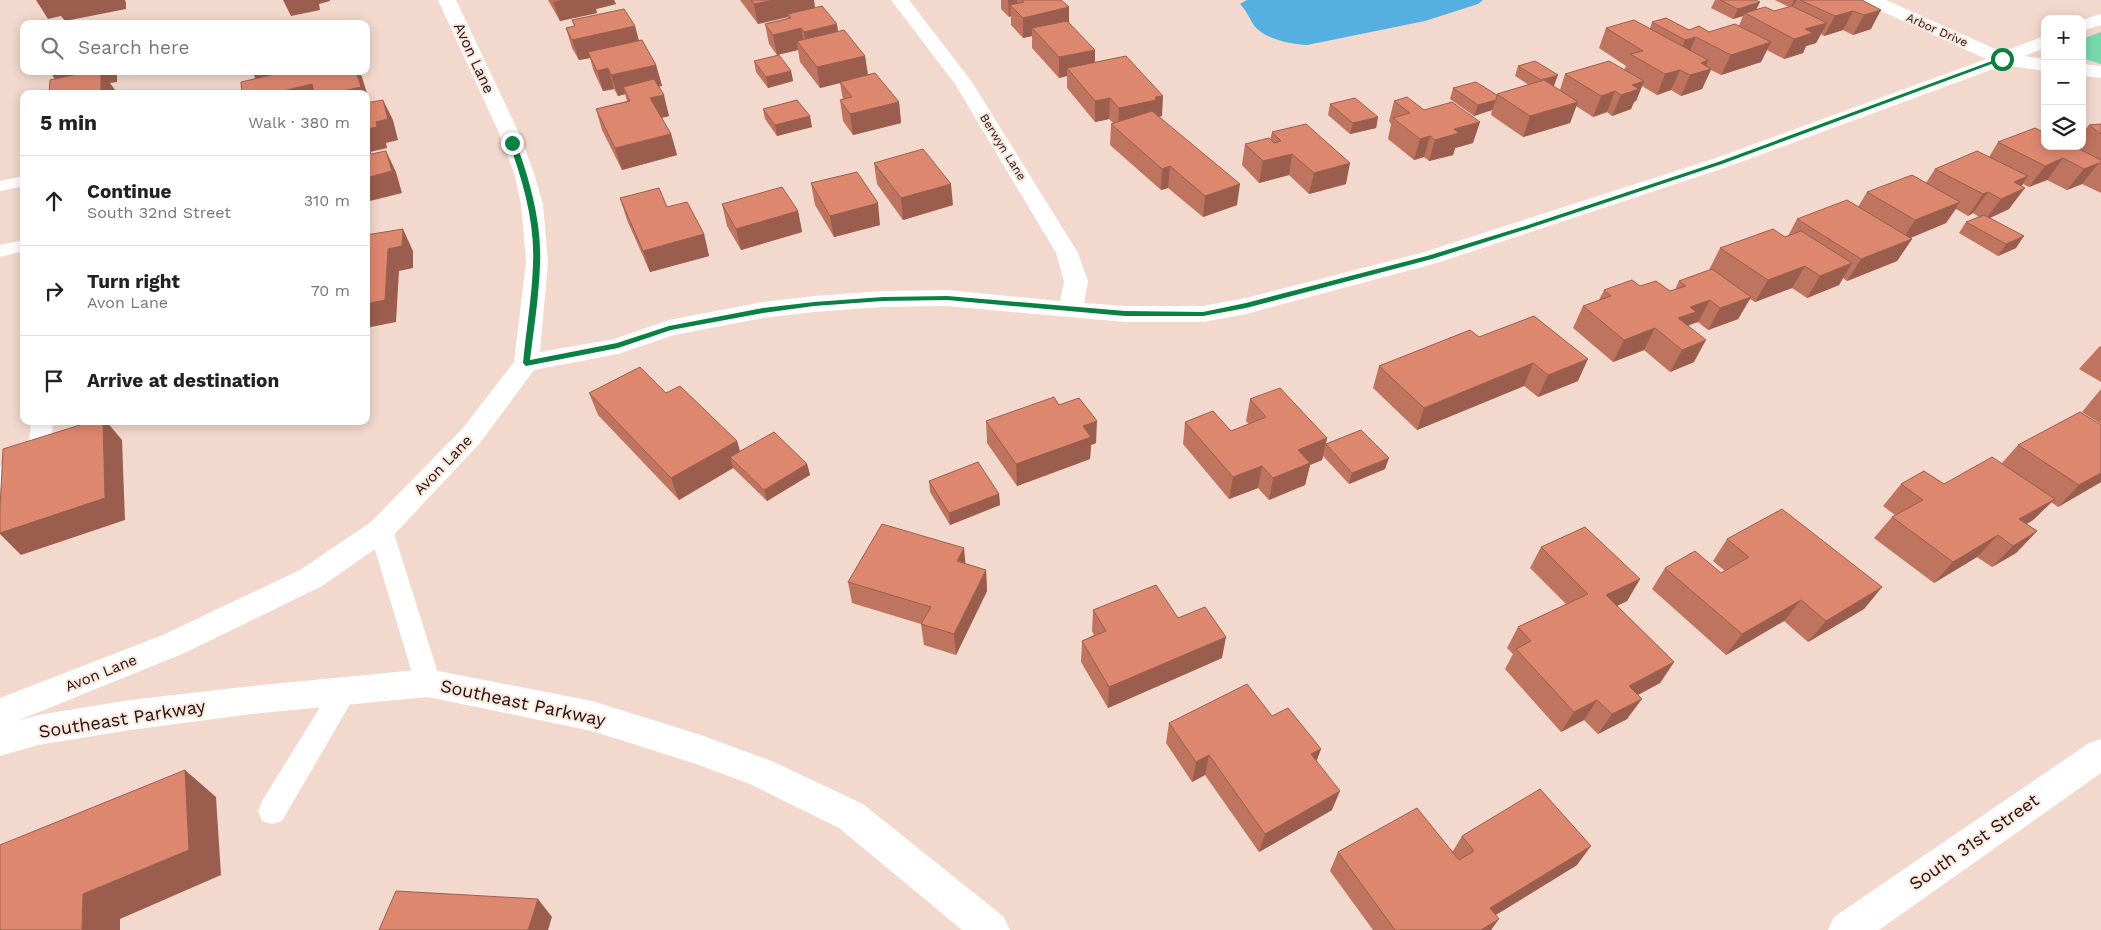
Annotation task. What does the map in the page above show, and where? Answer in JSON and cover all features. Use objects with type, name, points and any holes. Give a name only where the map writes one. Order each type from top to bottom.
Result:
[{"type":"street","name":"Avon Lane","points":[[0,713],[176,643],[311,578],[381,530],[471,436],[526,363],[537,262],[532,204],[524,173],[509,133],[447,0]]},
{"type":"street","name":"Berwyn Lane","points":[[900,0],[962,82],[1040,205],[1067,253],[1076,281],[1071,308]]},
{"type":"street","name":"Arbor Drive","points":[[1872,0],[2002,59]]},
{"type":"street","points":[[2086,25],[2101,19]]},
{"type":"street","points":[[526,363],[618,346],[669,328],[763,310],[814,304],[883,299],[947,298],[1125,314],[1203,314],[1246,306],[1430,258],[1720,163],[2002,59],[2041,43]]},
{"type":"street","points":[[2002,59],[2041,64]]},
{"type":"street","points":[[2086,70],[2101,72]]},
{"type":"street","name":"Southeast Parkway","points":[[0,741],[38,730],[130,715],[252,700],[428,683],[592,716],[762,773],[851,816],[992,930]]},
{"type":"street","name":"South 31st Street","points":[[1847,930],[2101,754]]},
{"type":"lane","points":[[0,186],[20,182]]},
{"type":"lane","points":[[0,251],[20,246]]},
{"type":"lane","points":[[0,480],[40,444],[42,425]]},
{"type":"lane","points":[[381,530],[428,683]]},
{"type":"lane","points":[[272,811],[344,691]]},
{"type":"green space","points":[[2101,32],[2101,64],[2086,59],[2086,38]]},
{"type":"water","points":[[1247,0],[1483,0],[1478,4],[1425,21],[1307,45],[1277,40],[1257,29],[1240,4]]},
{"type":"building","points":[[751,0],[774,0],[754,4]]},
{"type":"building","points":[[1022,0],[1061,0],[1069,7],[1023,18],[1010,5],[1024,2]]},
{"type":"building","points":[[1720,0],[1756,0],[1760,2],[1738,9]]},
{"type":"building","points":[[1800,0],[1862,0],[1881,10],[1864,15],[1853,11],[1835,16]]},
{"type":"building","points":[[822,6],[837,24],[804,32],[801,28],[773,35],[765,24],[791,18],[788,14]]},
{"type":"building","points":[[1792,6],[1827,23],[1805,29],[1813,33],[1794,39],[1745,13],[1765,7],[1774,11]]},
{"type":"building","points":[[624,9],[635,26],[572,40],[566,28],[575,26],[572,20]]},
{"type":"building","points":[[1666,18],[1689,30],[1699,26],[1709,32],[1735,24],[1771,42],[1731,55],[1696,37],[1685,40],[1652,22]]},
{"type":"building","points":[[1634,20],[1708,60],[1701,63],[1711,69],[1690,75],[1680,70],[1665,74],[1630,54],[1643,51],[1606,28]]},
{"type":"building","points":[[1067,21],[1095,50],[1059,57],[1032,28]]},
{"type":"building","points":[[844,30],[865,56],[817,67],[797,41]]},
{"type":"building","points":[[642,40],[656,65],[611,75],[608,68],[597,71],[588,52]]},
{"type":"building","points":[[779,55],[791,71],[766,77],[754,61]]},
{"type":"building","points":[[1126,56],[1163,96],[1155,97],[1156,100],[1119,108],[1110,98],[1095,101],[1067,68]]},
{"type":"building","points":[[1535,61],[1558,75],[1541,80],[1518,66]]},
{"type":"building","points":[[1609,61],[1644,81],[1632,85],[1639,89],[1621,95],[1615,91],[1601,96],[1565,74]]},
{"type":"building","points":[[875,73],[899,102],[850,114],[840,100],[852,97],[840,82]]},
{"type":"building","points":[[73,75],[101,75],[101,90],[49,90],[50,80]]},
{"type":"building","points":[[271,75],[357,75],[361,87],[348,90],[313,90],[312,84],[287,90],[242,90],[241,82]]},
{"type":"building","points":[[654,79],[664,95],[650,98],[671,134],[615,148],[596,109],[630,101],[623,87]]},
{"type":"building","points":[[1544,80],[1578,102],[1530,116],[1497,94]]},
{"type":"building","points":[[1476,82],[1497,95],[1496,100],[1478,105],[1453,88]]},
{"type":"building","points":[[1407,97],[1424,110],[1452,102],[1480,122],[1454,129],[1459,133],[1435,140],[1430,136],[1420,139],[1393,118],[1410,113],[1394,101]]},
{"type":"building","points":[[1355,98],[1378,117],[1353,123],[1330,104]]},
{"type":"building","points":[[383,100],[388,119],[376,122],[377,127],[370,128],[370,102]]},
{"type":"building","points":[[797,100],[810,116],[775,125],[763,109]]},
{"type":"building","points":[[1152,111],[1240,184],[1205,196],[1170,166],[1162,169],[1111,124]]},
{"type":"building","points":[[1306,124],[1350,163],[1314,173],[1292,154],[1263,161],[1245,144],[1269,138],[1274,143],[1281,141],[1272,132]]},
{"type":"building","points":[[2101,124],[2101,134],[2089,125]]},
{"type":"building","points":[[2035,128],[2041,131],[2041,150],[2081,150],[2101,160],[2101,164],[2099,163],[2084,169],[2063,158],[2045,166],[1998,142]]},
{"type":"building","points":[[923,149],[951,184],[901,198],[874,163]]},
{"type":"building","points":[[386,151],[392,171],[370,177],[370,152],[371,154]]},
{"type":"building","points":[[1977,151],[2028,176],[2014,182],[2025,188],[2001,199],[1988,192],[1983,194],[1935,169]]},
{"type":"building","points":[[857,172],[878,203],[830,216],[811,183]]},
{"type":"building","points":[[1912,175],[1960,202],[1915,220],[1867,192]]},
{"type":"building","points":[[782,187],[798,211],[736,229],[722,204]]},
{"type":"building","points":[[659,188],[667,207],[687,202],[704,234],[643,251],[620,198]]},
{"type":"building","points":[[1847,200],[1912,239],[1861,259],[1797,219]]},
{"type":"building","points":[[1984,215],[2024,236],[2006,244],[1966,222]]},
{"type":"building","points":[[403,229],[402,246],[388,249],[385,300],[370,303],[370,234]]},
{"type":"building","points":[[1773,229],[1785,237],[1801,231],[1852,263],[1820,276],[1805,266],[1768,280],[1720,248]]},
{"type":"building","points":[[1712,269],[1751,297],[1720,308],[1710,300],[1690,307],[1696,312],[1678,318],[1706,340],[1682,350],[1655,328],[1624,340],[1583,306],[1611,296],[1604,290],[1632,280],[1640,286],[1656,281],[1670,291],[1686,286],[1679,281]]},
{"type":"building","points":[[1534,316],[1588,359],[1548,375],[1533,363],[1424,408],[1379,366],[1470,330],[1479,337]]},
{"type":"building","points":[[640,367],[666,393],[680,386],[737,441],[671,478],[589,393]]},
{"type":"building","points":[[1280,388],[1327,438],[1298,450],[1310,463],[1273,478],[1262,466],[1233,477],[1185,422],[1213,411],[1231,431],[1266,417],[1250,399]]},
{"type":"building","points":[[1054,397],[1059,405],[1079,398],[1097,421],[1083,426],[1091,437],[1016,464],[986,421]]},
{"type":"building","points":[[2080,412],[2101,425],[2101,473],[2079,485],[2018,445]]},
{"type":"building","points":[[80,425],[103,425],[105,498],[0,533],[3,449]]},
{"type":"building","points":[[1361,430],[1389,458],[1352,473],[1326,444]]},
{"type":"building","points":[[774,432],[807,464],[764,490],[730,457]]},
{"type":"building","points":[[1992,457],[2055,499],[2019,519],[2037,531],[2013,546],[1998,535],[1953,562],[1892,517],[1923,500],[1901,484],[1924,471],[1944,484]]},
{"type":"building","points":[[978,462],[999,494],[949,513],[929,481]]},
{"type":"building","points":[[1782,509],[1882,587],[1826,621],[1801,600],[1742,634],[1665,568],[1695,551],[1721,573],[1749,557],[1727,539]]},
{"type":"building","points":[[882,524],[964,548],[957,561],[986,570],[954,634],[921,624],[931,607],[848,582]]},
{"type":"building","points":[[1585,527],[1640,579],[1606,595],[1674,662],[1629,686],[1642,699],[1612,714],[1597,700],[1574,712],[1516,649],[1531,641],[1518,627],[1588,594],[1541,547]]},
{"type":"building","points":[[1156,585],[1178,618],[1205,607],[1226,637],[1109,687],[1082,641],[1106,631],[1093,610]]},
{"type":"building","points":[[1247,684],[1272,716],[1288,708],[1321,749],[1311,754],[1340,791],[1265,834],[1209,755],[1196,762],[1169,723]]},
{"type":"building","points":[[185,770],[189,850],[83,894],[82,930],[0,930],[0,845]]},
{"type":"building","points":[[1540,789],[1591,846],[1490,908],[1499,919],[1481,930],[1395,930],[1338,852],[1417,808],[1459,860],[1474,851],[1462,836]]},
{"type":"building","points":[[396,891],[538,899],[528,930],[379,930]]},
{"type":"route","points":[[512,143],[524,173],[532,204],[537,262],[526,363],[618,346],[669,328],[763,310],[814,304],[883,299],[947,298],[1125,314],[1203,314],[1246,306],[1430,258],[1527,227],[1720,163],[2002,59]]}]
